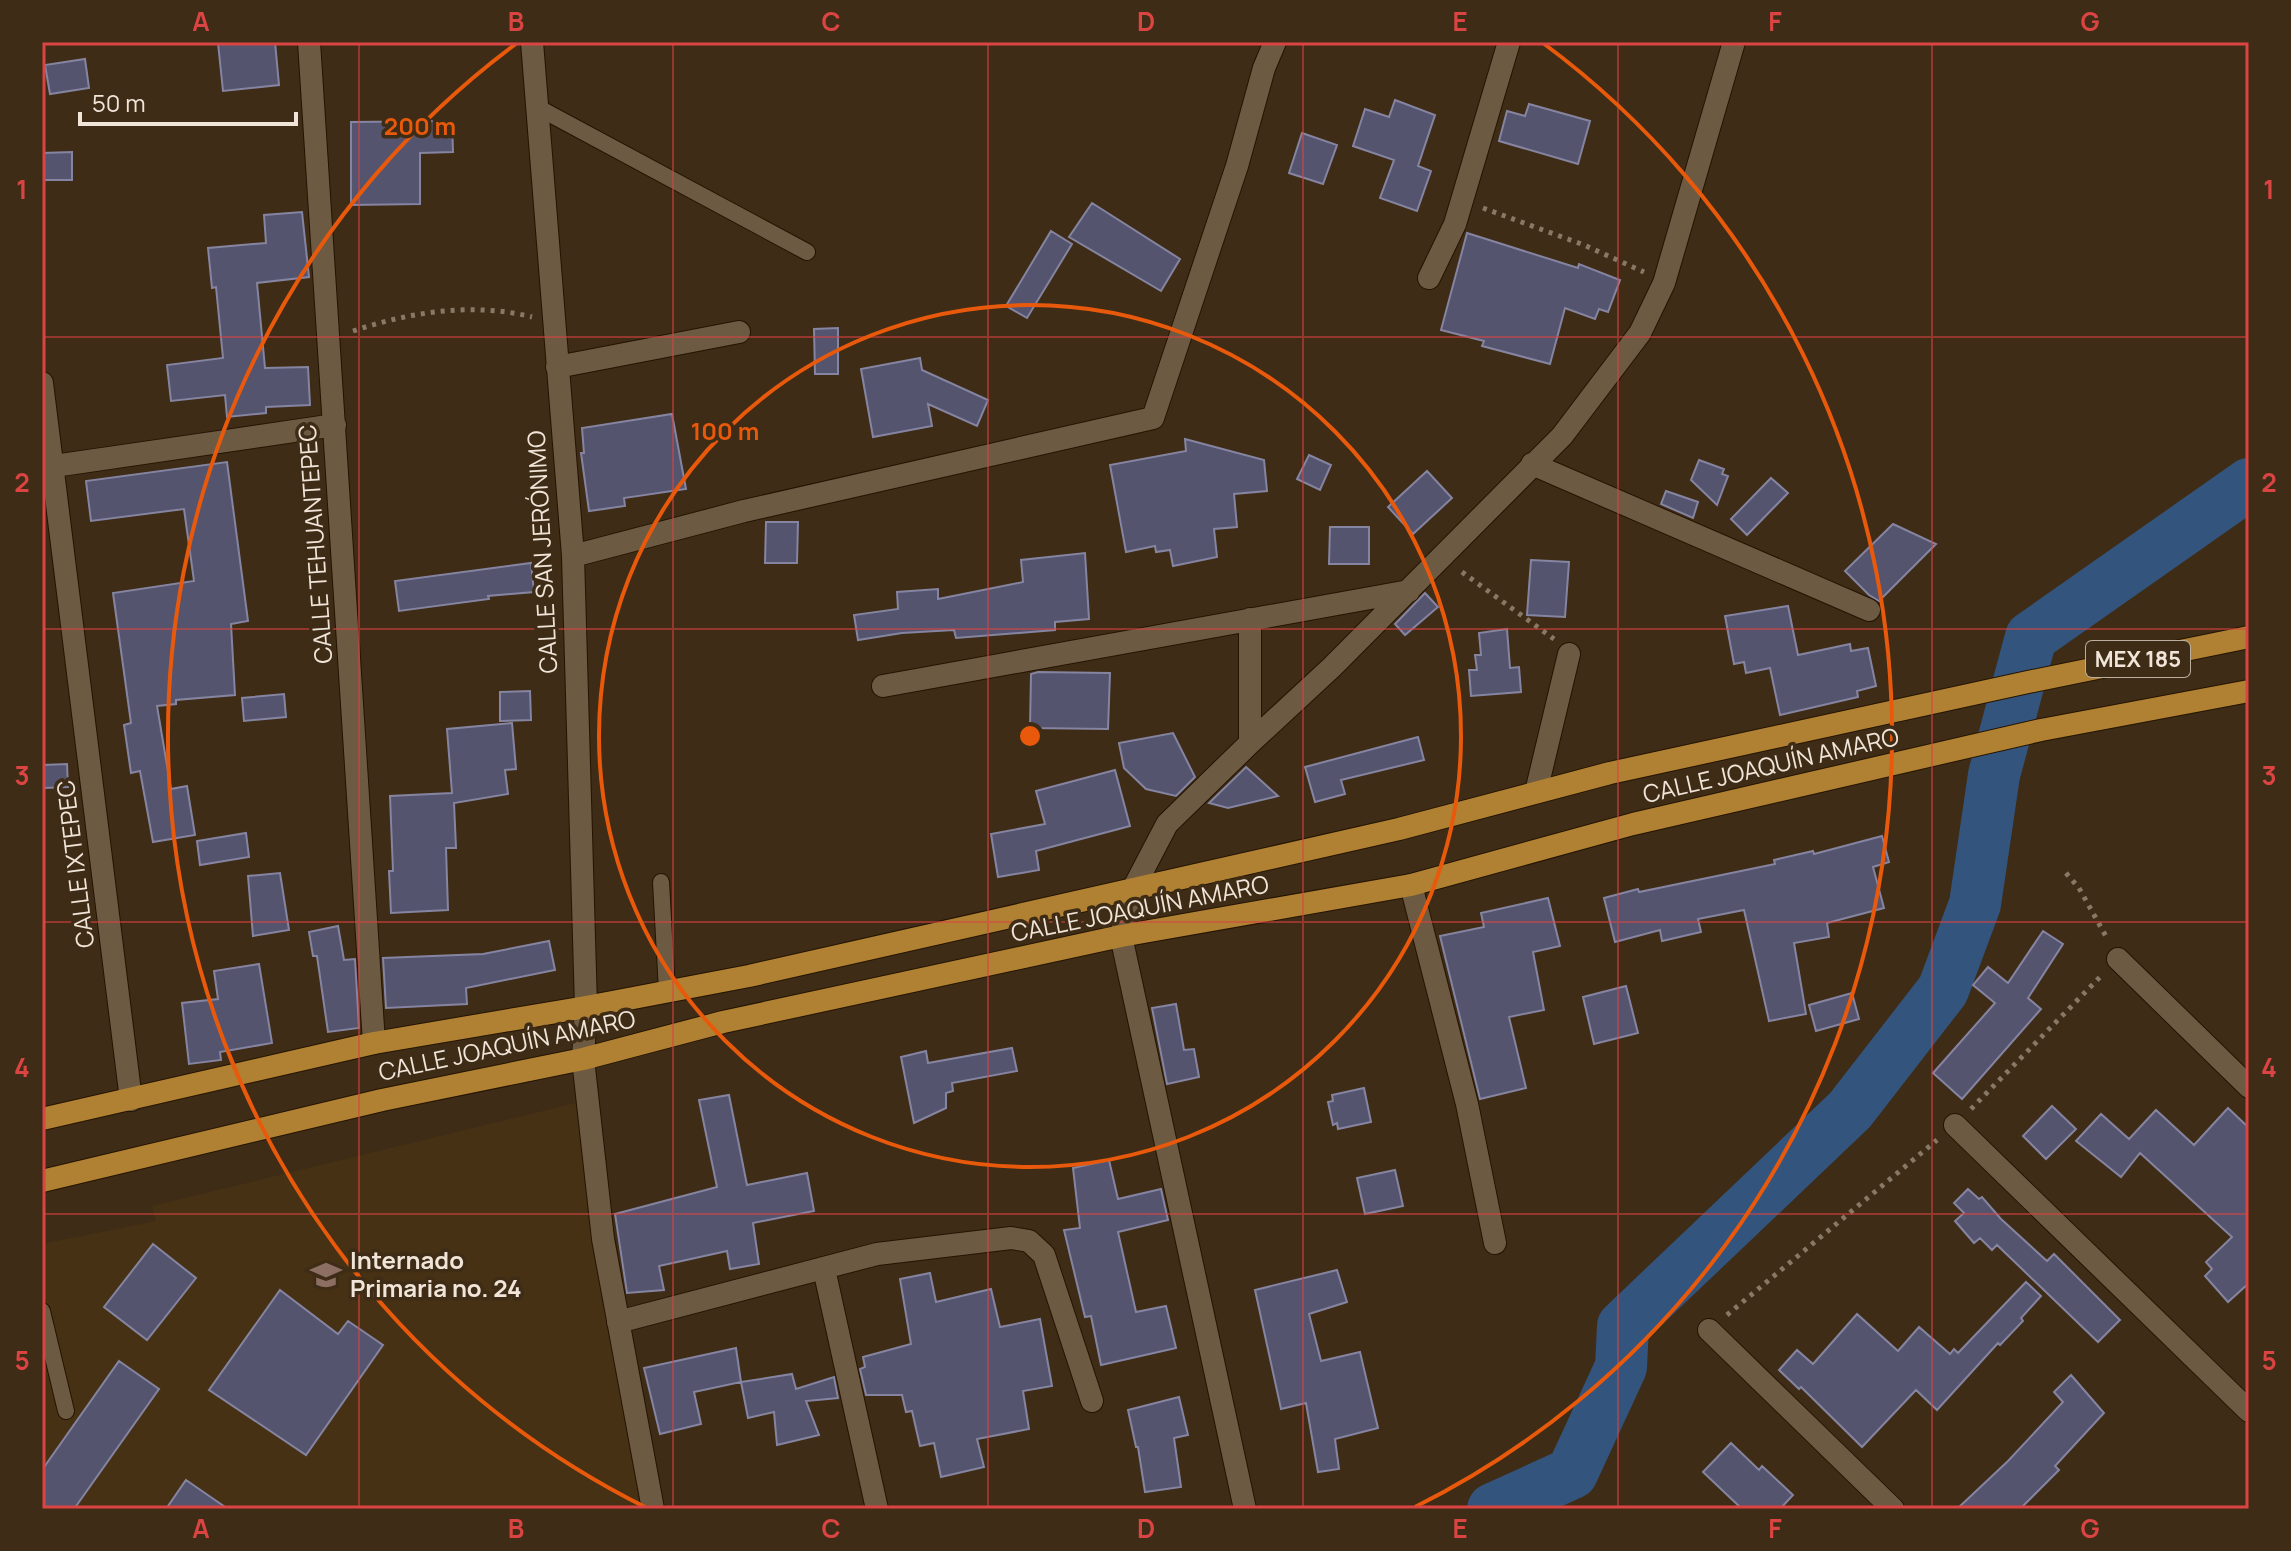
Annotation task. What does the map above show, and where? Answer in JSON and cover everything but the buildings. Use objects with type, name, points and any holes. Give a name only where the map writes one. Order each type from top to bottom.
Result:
[{"type":"main road","name":"CALLE JOAQUÍN AMARO","points":[[42,1119],[374,1043],[749,976],[1399,829],[1610,773],[2249,637]]},
{"type":"main road","name":"CALLE JOAQUÍN AMARO","points":[[42,1181],[382,1100],[583,1059],[723,1022],[1121,936],[1411,885],[1633,824],[2041,730],[2249,691]]},
{"type":"street","name":"CALLE TEHUANTEPEC","points":[[309,42],[374,1043]]},
{"type":"street","name":"CALLE SAN JERÓNIMO","points":[[532,42],[573,556],[586,1007],[583,1059],[603,1239],[653,1509]]},
{"type":"street","points":[[573,556],[759,507],[1153,418],[1237,166],[1264,68],[1275,42]]},
{"type":"street","points":[[1429,278],[1455,224],[1509,42]]},
{"type":"street","points":[[1245,1509],[1121,936],[1133,889],[1167,824],[1332,667],[1562,436],[1640,333],[1664,283],[1734,42]]},
{"type":"street","points":[[557,367],[739,332]]},
{"type":"street","name":"CALLE IXTEPEC","points":[[42,383],[131,1100]]},
{"type":"street","points":[[54,466],[335,425]]},
{"type":"street","points":[[1532,464],[1869,610]]},
{"type":"street","points":[[883,686],[1409,591]]},
{"type":"street","points":[[1250,619],[1250,743]]},
{"type":"street","points":[[1536,792],[1569,654]]},
{"type":"street","points":[[1411,885],[1467,1104],[1495,1243]]},
{"type":"street","points":[[2118,959],[2249,1087]]},
{"type":"street","points":[[1955,1125],[2249,1411]]},
{"type":"street","points":[[618,1322],[877,1254],[1011,1238],[1029,1241],[1044,1255],[1092,1401]]},
{"type":"street","points":[[824,1269],[877,1509]]},
{"type":"street","points":[[1709,1330],[1893,1509]]},
{"type":"lane","points":[[537,107],[807,252]]},
{"type":"lane","points":[[661,882],[667,991]]},
{"type":"lane","points":[[42,1311],[66,1411]]},
{"type":"path","points":[[1463,200],[1613,257],[1664,283]]},
{"type":"path","points":[[329,339],[362,328],[442,310],[513,312],[554,322]]},
{"type":"path","points":[[1442,556],[1548,633],[1569,654]]},
{"type":"shaded area","name":"Internado Primaria no. 24","points":[[588,1100],[653,1509],[42,1509],[42,1244],[156,1221],[152,1206]]},
{"type":"waterway","points":[[1493,1509],[1572,1473],[1621,1367],[1623,1326],[1850,1110],[1943,990],[1975,904],[1994,775],[2031,637],[2249,484]]},
{"type":"place","name":"Internado Primaria no. 24","points":[[326,1275]]}]
